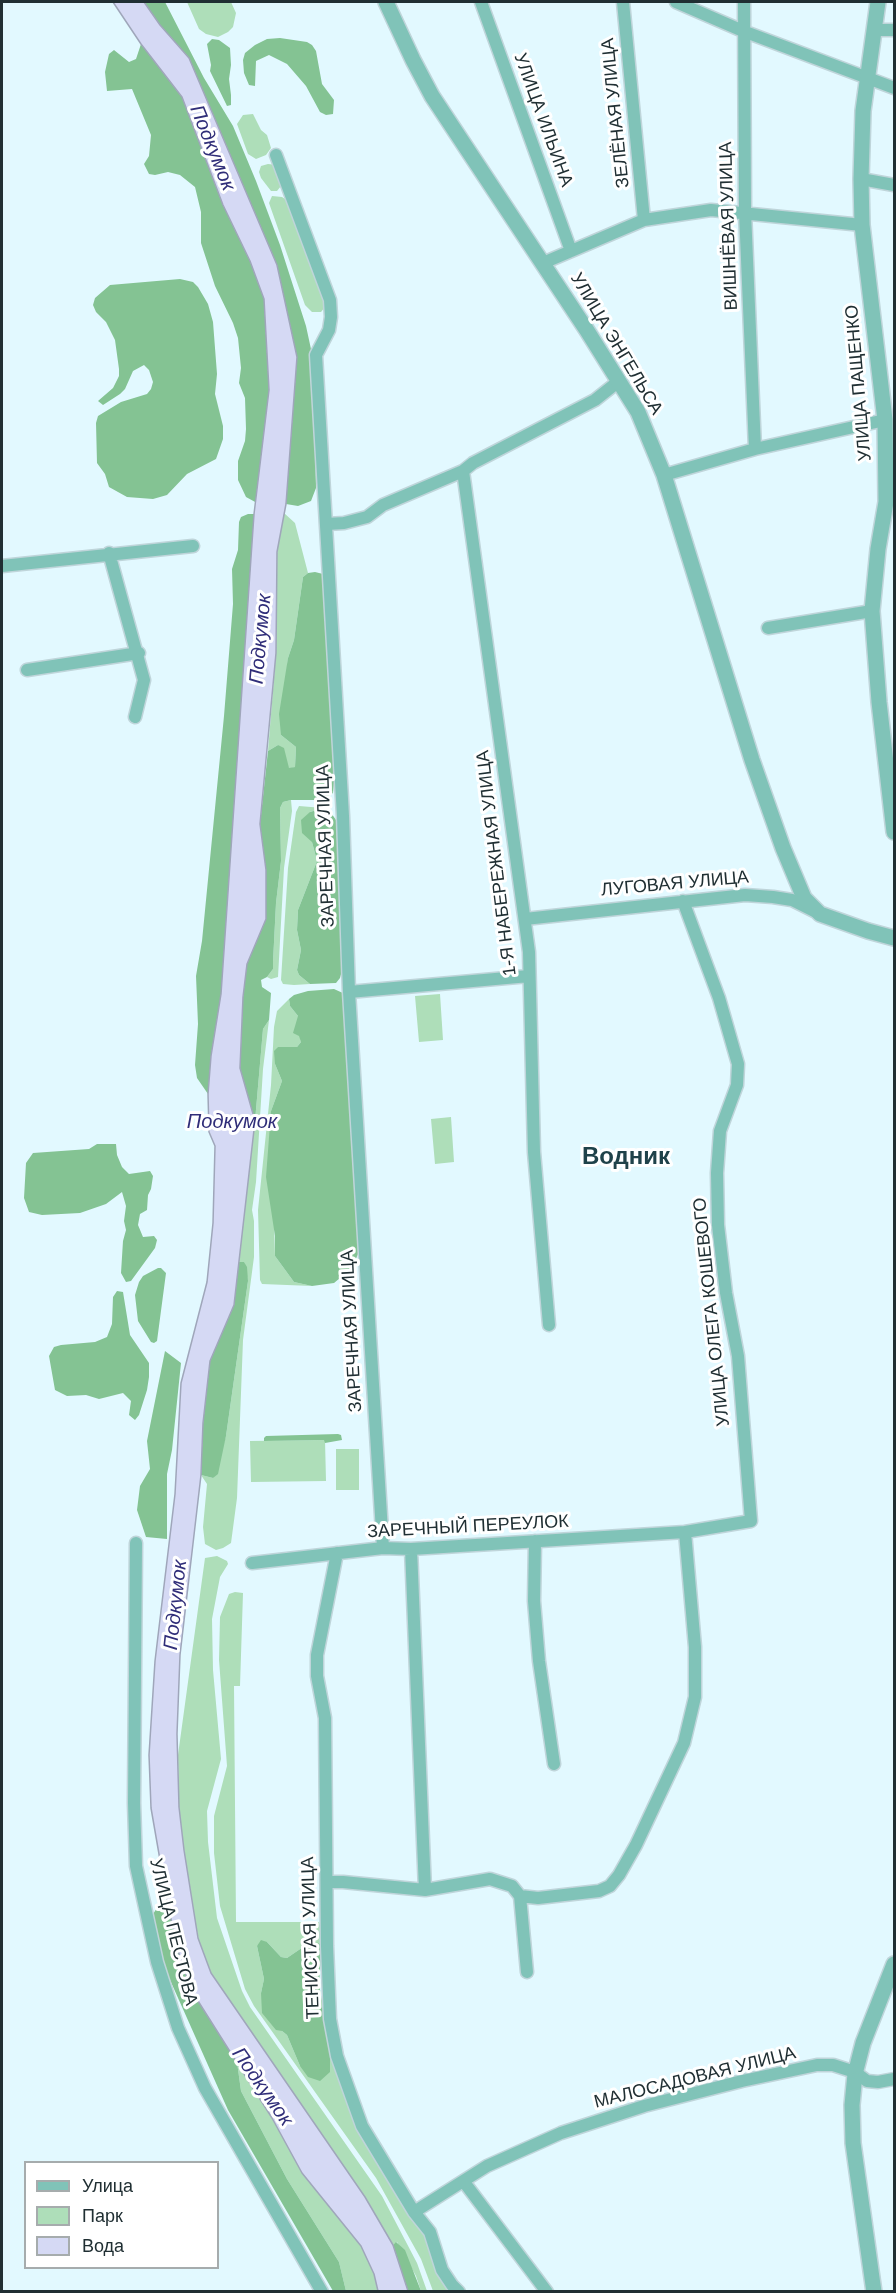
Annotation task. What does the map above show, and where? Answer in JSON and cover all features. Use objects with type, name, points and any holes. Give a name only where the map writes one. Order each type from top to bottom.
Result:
[{"type":"street","name":"УЛИЦА ЭНГЕЛЬСА","points":[[386,2],[432,96],[638,412],[664,475],[752,760],[793,875],[804,898],[815,911]]},
{"type":"street","name":"УЛИЦА ИЛЬИНА","points":[[481,2],[571,251]]},
{"type":"street","name":"ЗЕЛЁНАЯ УЛИЦА","points":[[623,2],[644,220]]},
{"type":"street","points":[[676,2],[743,31],[894,88]]},
{"type":"street","name":"ВИШНЁВАЯ УЛИЦА","points":[[744,2],[745,212],[755,449]]},
{"type":"street","name":"УЛИЦА ПАЩЕНКО","points":[[878,2],[867,77],[861,143],[861,179],[862,225],[885,420],[886,502],[878,549],[872,611],[879,702],[894,832]]},
{"type":"street","points":[[875,30],[894,30]]},
{"type":"street","name":"ЗАРЕЧНАЯ УЛИЦА","points":[[276,155],[330,300],[329,330],[316,355],[343,816],[349,992],[383,1548]]},
{"type":"street","points":[[861,179],[894,185]]},
{"type":"street","points":[[543,263],[644,220],[711,210],[862,225]]},
{"type":"street","points":[[327,524],[344,523],[367,517],[383,505],[463,471],[473,463],[595,400],[619,381]]},
{"type":"street","points":[[664,475],[755,449],[885,420]]},
{"type":"street","name":"1-Я НАБЕРЕЖНАЯ УЛИЦА","points":[[463,471],[525,919],[534,1152],[549,1325]]},
{"type":"street","points":[[2,566],[193,546]]},
{"type":"street","points":[[109,553],[139,653],[144,680],[135,717]]},
{"type":"street","points":[[768,628],[872,611]]},
{"type":"street","points":[[27,670],[139,653]]},
{"type":"street","points":[[785,899],[792,894],[795,888],[793,875]]},
{"type":"street","name":"ЛУГОВАЯ УЛИЦА","points":[[525,919],[745,895],[785,899],[868,931],[894,938]]},
{"type":"street","name":"УЛИЦА ОЛЕГА КОШЕВОГО","points":[[683,902],[719,998],[738,1064],[737,1085],[720,1131],[717,1183],[718,1225],[726,1293],[738,1356],[751,1521],[685,1532]]},
{"type":"street","points":[[349,992],[529,976]]},
{"type":"street","points":[[520,1896],[537,1898],[599,1891],[610,1886],[636,1845],[684,1743],[695,1697],[695,1647],[685,1532]]},
{"type":"street","name":"ЗАРЕЧНЫЙ ПЕРЕУЛОК","points":[[252,1563],[383,1548],[411,1550],[685,1532]]},
{"type":"street","points":[[536,1541],[534,1602],[538,1661],[554,1764]]},
{"type":"street","name":"УЛИЦА ПЕСТОВА","points":[[136,1543],[134,1803],[136,1866],[158,1962],[178,2028],[205,2088],[322,2292]]},
{"type":"street","points":[[411,1550],[425,1890]]},
{"type":"street","name":"ТЕНИСТАЯ УЛИЦА","points":[[337,1553],[316,1655],[317,1676],[325,1718],[330,2019],[337,2056],[362,2126],[414,2212],[430,2232],[442,2270],[459,2292]]},
{"type":"street","points":[[327,1882],[425,1890],[490,1880],[512,1886],[520,1896],[527,1972]]},
{"type":"street","points":[[874,2292],[853,2143],[852,2105],[855,2072],[863,2043],[894,1964]]},
{"type":"street","name":"МАЛОСАДОВАЯ УЛИЦА","points":[[414,2212],[487,2166],[561,2133],[644,2106],[742,2081],[817,2066],[833,2065],[855,2072],[867,2081],[878,2082],[894,2079]]},
{"type":"street","points":[[464,2182],[547,2292]]},
{"type":"green space","points":[[144,2],[165,2],[204,78],[233,126],[280,245],[306,326],[314,363],[316,488],[311,501],[298,506],[286,504],[297,357],[277,265],[189,58],[160,25]]},
{"type":"green space","points":[[187,2],[231,2],[236,13],[233,27],[218,37],[206,34],[199,29]]},
{"type":"green space","points":[[280,38],[307,42],[312,45],[316,51],[322,84],[334,100],[333,114],[326,115],[320,112],[306,86],[287,64],[269,55],[256,61],[255,86],[249,85],[244,73],[245,53],[267,39]]},
{"type":"green space","points":[[212,39],[219,40],[230,48],[231,105],[227,106],[210,71],[207,44]]},
{"type":"green space","points":[[141,44],[182,97],[223,205],[250,261],[264,299],[269,390],[257,503],[246,497],[238,480],[238,461],[245,441],[246,429],[245,398],[239,383],[241,368],[238,338],[215,286],[201,243],[201,212],[195,187],[180,175],[168,172],[149,174],[144,164],[149,156],[151,135],[132,89],[107,91],[105,72],[109,54],[114,50],[129,62],[136,59]]},
{"type":"green space","points":[[253,114],[261,130],[267,135],[271,148],[266,155],[256,159],[248,154],[237,124],[243,115]]},
{"type":"green space","points":[[277,165],[281,186],[277,191],[271,191],[259,172],[261,166]]},
{"type":"green space","points":[[272,196],[285,199],[294,217],[326,293],[325,307],[321,312],[312,312],[305,305],[269,203]]},
{"type":"green space","points":[[180,279],[193,282],[198,287],[208,304],[213,322],[217,374],[215,394],[223,426],[223,439],[216,459],[187,474],[167,495],[153,499],[127,497],[109,487],[105,474],[97,463],[96,423],[98,416],[121,402],[147,394],[153,382],[149,370],[144,365],[133,371],[125,389],[120,394],[103,405],[98,401],[113,388],[119,376],[119,369],[115,340],[106,322],[96,312],[93,305],[95,298],[110,285]]},
{"type":"green space","points":[[284,513],[295,523],[308,573],[303,577],[294,640],[288,658],[281,735],[296,747],[295,767],[289,769],[278,745],[268,751],[276,653],[277,552]]},
{"type":"green space","points":[[254,514],[246,657],[221,994],[211,1056],[208,1094],[197,1078],[195,1065],[198,1024],[196,976],[202,941],[224,716],[233,604],[232,569],[238,550],[239,522],[241,517]]},
{"type":"green space","points":[[315,572],[327,575],[337,751],[333,793],[322,800],[283,802],[280,808],[281,861],[276,903],[273,969],[267,977],[261,980],[262,987],[271,993],[269,1020],[263,1029],[255,1121],[240,1068],[247,964],[266,919],[266,870],[260,824],[268,751],[278,745],[284,748],[289,768],[295,767],[296,747],[281,735],[279,714],[288,658],[294,640],[303,577]]},
{"type":"green space","points":[[291,800],[292,811],[284,868],[278,977],[271,979],[267,977],[273,969],[276,903],[281,861],[280,808],[283,802]]},
{"type":"green space","points":[[299,806],[323,808],[310,812],[312,842],[317,861],[298,910],[297,930],[301,950],[297,970],[299,975],[310,984],[294,985],[283,984],[281,980],[288,868],[296,812]]},
{"type":"green space","points":[[323,808],[329,810],[336,820],[343,966],[336,983],[310,984],[299,975],[297,970],[301,950],[297,930],[298,910],[317,861],[312,842],[302,833],[301,820],[310,812]]},
{"type":"green space","points":[[334,989],[345,994],[361,1247],[352,1268],[334,1283],[312,1286],[294,1282],[275,1256],[275,1236],[266,1177],[271,1111],[282,1081],[275,1064],[274,1051],[278,1047],[297,1047],[301,1042],[299,1036],[293,1033],[298,1016],[290,1006],[289,999],[308,991]]},
{"type":"green space","points":[[440,994],[443,1040],[419,1042],[415,996]]},
{"type":"green space","points":[[289,999],[290,1006],[298,1016],[301,1042],[297,1047],[278,1047],[275,1064],[282,1081],[271,1111],[275,1256],[294,1282],[312,1286],[262,1284],[260,1280],[258,1210],[271,1085],[274,1027],[277,1011]]},
{"type":"green space","points":[[269,1020],[252,1210],[254,1257],[243,1340],[237,1498],[231,1543],[216,1550],[205,1544],[203,1527],[207,1484],[201,1475],[213,1478],[226,1436],[248,1281],[244,1262],[238,1262],[255,1121],[263,1029]]},
{"type":"green space","points":[[451,1117],[454,1162],[435,1164],[431,1119]]},
{"type":"green space","points":[[97,1144],[116,1144],[117,1155],[122,1167],[129,1174],[150,1171],[153,1176],[147,1210],[140,1214],[138,1225],[143,1237],[154,1236],[157,1240],[155,1248],[131,1281],[126,1282],[121,1273],[126,1230],[124,1221],[126,1206],[122,1192],[106,1204],[80,1213],[42,1215],[29,1212],[24,1198],[26,1163],[33,1153],[89,1149]]},
{"type":"green space","points":[[238,1262],[244,1262],[247,1267],[248,1281],[226,1436],[218,1474],[213,1478],[201,1475],[203,1423],[210,1361],[234,1305]]},
{"type":"green space","points":[[158,1268],[166,1273],[157,1341],[154,1343],[151,1342],[138,1321],[135,1295],[143,1276]]},
{"type":"green space","points":[[117,1291],[123,1292],[130,1335],[149,1363],[147,1390],[139,1415],[135,1420],[129,1415],[131,1401],[123,1393],[99,1399],[86,1395],[67,1396],[55,1390],[49,1356],[54,1347],[95,1342],[107,1337],[112,1324],[113,1297]]},
{"type":"green space","points":[[165,1351],[181,1363],[172,1450],[167,1474],[167,1539],[146,1537],[137,1510],[140,1486],[150,1469],[147,1441]]},
{"type":"green space","points":[[341,1435],[342,1440],[325,1443],[324,1440],[264,1441],[266,1436]]},
{"type":"green space","points":[[325,1440],[326,1481],[251,1482],[250,1441]]},
{"type":"green space","points":[[336,1449],[359,1449],[359,1490],[336,1490]]},
{"type":"green space","points":[[217,1556],[227,1561],[228,1564],[220,1577],[212,1619],[213,1670],[221,1759],[207,1811],[208,1842],[217,1918],[242,1991],[250,2007],[382,2196],[417,2263],[427,2291],[421,2291],[416,2276],[397,2242],[393,2245],[365,2197],[211,1973],[202,1955],[184,1850],[179,1807],[178,1755],[205,1558]]},
{"type":"green space","points":[[243,1593],[240,1686],[234,1686],[236,1922],[319,1922],[323,1937],[322,1945],[309,1943],[287,1958],[281,1957],[267,1942],[257,1946],[264,1979],[261,1993],[282,2031],[287,2035],[300,2066],[330,2046],[337,2073],[430,2241],[451,2291],[433,2291],[421,2259],[376,2178],[254,2006],[245,1989],[220,1906],[214,1853],[214,1816],[227,1766],[219,1660],[220,1617],[229,1594]]},
{"type":"green space","points":[[168,1906],[181,1962],[193,1993],[237,2062],[241,2091],[287,2179],[339,2262],[346,2291],[333,2291],[228,2110],[166,1971],[155,1932],[153,1914],[157,1908]]},
{"type":"green space","points":[[261,1940],[267,1942],[281,1957],[287,1958],[309,1943],[316,1942],[322,1945],[319,1984],[330,2046],[330,2072],[320,2081],[308,2077],[300,2066],[287,2035],[276,2030],[262,2013],[261,1993],[264,1979],[257,1946]]},
{"type":"green space","points":[[237,2062],[272,2118],[302,2173],[361,2246],[374,2274],[378,2291],[346,2291],[339,2262],[287,2179],[241,2091]]},
{"type":"green space","points":[[396,2242],[405,2250],[421,2291],[408,2291],[393,2245]]},
{"type":"water","name":"Подкумок","points":[[113,2],[144,2],[160,25],[189,58],[277,265],[297,357],[286,504],[277,552],[276,653],[260,824],[266,870],[266,919],[247,964],[243,997],[240,1068],[255,1121],[234,1305],[210,1361],[203,1423],[201,1475],[180,1655],[177,1734],[179,1807],[184,1850],[198,1938],[211,1973],[365,2197],[393,2245],[408,2291],[378,2291],[374,2274],[361,2246],[302,2173],[272,2118],[193,1993],[181,1962],[168,1906],[151,1808],[149,1755],[155,1661],[175,1494],[181,1383],[207,1282],[213,1223],[215,1146],[209,1132],[208,1094],[211,1056],[221,994],[254,514],[269,390],[264,299],[250,261],[223,205],[182,97],[141,44]]},
{"type":"district","name":"Водник","points":[[626,1157]]}]
